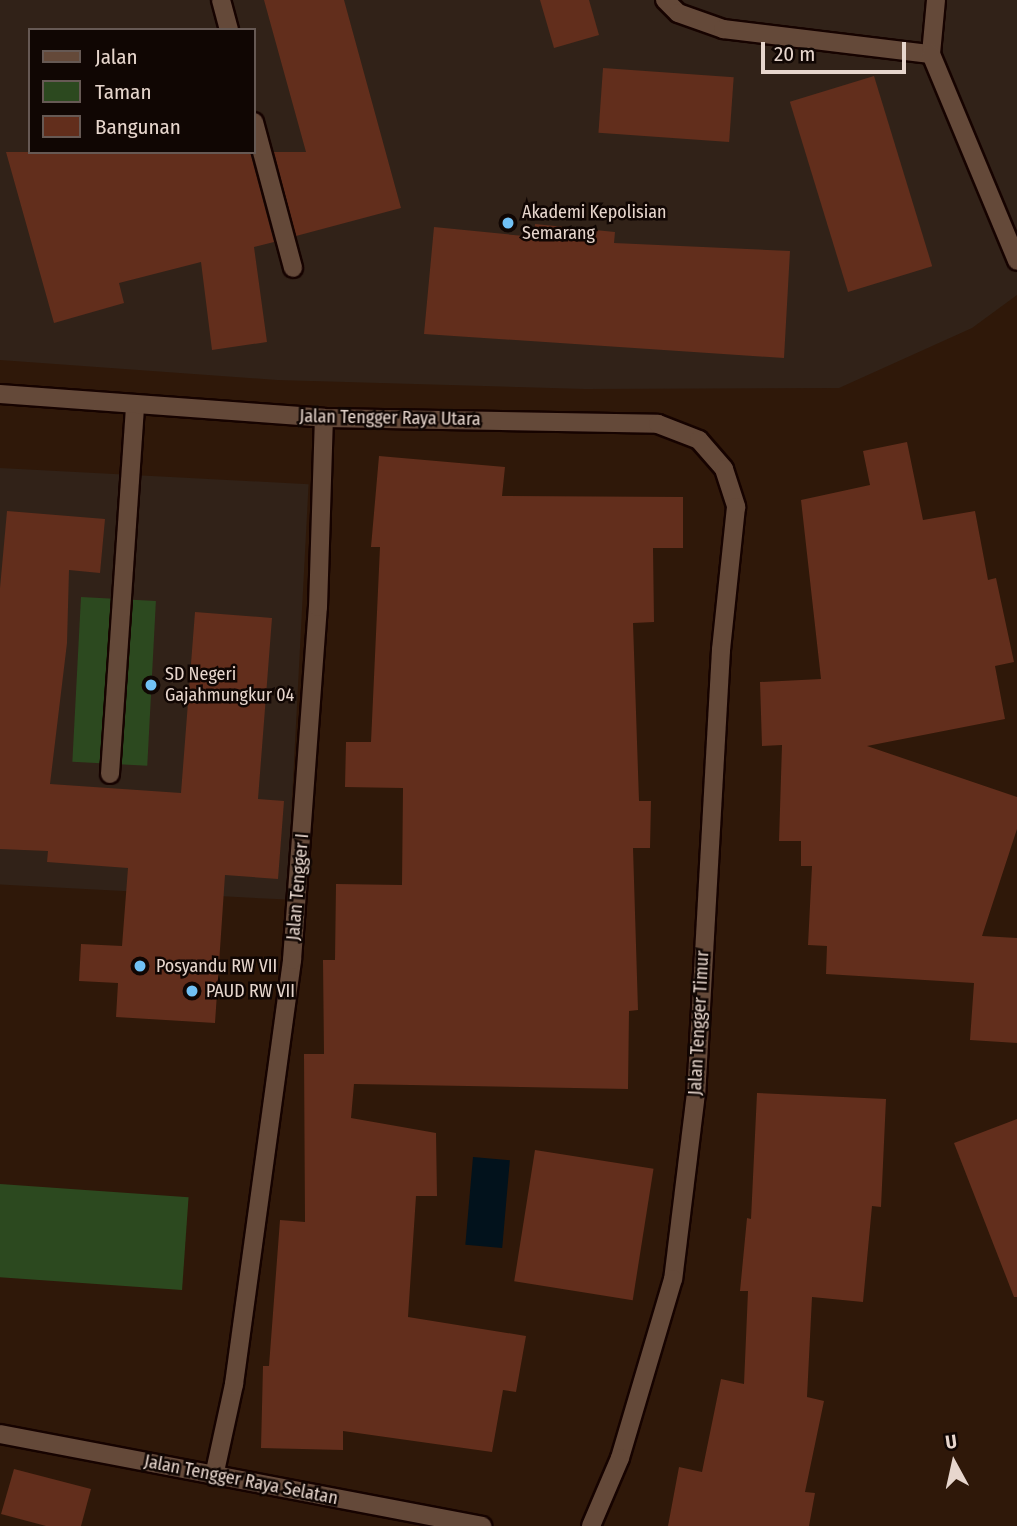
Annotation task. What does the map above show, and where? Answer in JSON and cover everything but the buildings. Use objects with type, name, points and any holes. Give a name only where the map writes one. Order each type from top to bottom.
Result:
[{"type":"street","points":[[221,0],[228,28]]},
{"type":"street","points":[[665,0],[678,13],[723,29],[931,54]]},
{"type":"street","points":[[936,0],[931,54],[1017,261]]},
{"type":"street","points":[[256,129],[293,268]]},
{"type":"street","name":"Jalan Tengger Raya Utara","points":[[0,394],[135,407],[324,418],[658,424],[680,429],[714,455],[731,482],[736,507]]},
{"type":"street","points":[[110,774],[135,407]]},
{"type":"street","name":"Jalan Tengger I","points":[[214,1476],[234,1384],[292,960],[318,607],[324,418]]},
{"type":"street","name":"Jalan Tengger Timur","points":[[591,1526],[621,1458],[673,1279],[696,1093],[721,650],[736,507]]},
{"type":"street","name":"Jalan Tengger Raya Selatan","points":[[0,1434],[482,1526]]},
{"type":"shaded area","name":"Akademi Kepolisian Semarang","points":[[0,0],[1017,0],[1017,295],[972,328],[839,388],[585,389],[277,380],[0,360]]},
{"type":"shaded area","name":"SD Negeri Gajahmungkur 04","points":[[0,468],[309,484],[287,900],[0,885]]},
{"type":"green space","points":[[81,597],[156,601],[147,766],[72,762]]},
{"type":"green space","points":[[0,1184],[189,1197],[182,1290],[0,1277]]},
{"type":"water","points":[[473,1157],[510,1160],[502,1248],[465,1245]]},
{"type":"place","name":"Akademi Kepolisian Semarang","points":[[508,223]]},
{"type":"place","name":"SD Negeri Gajahmungkur 04","points":[[151,685]]},
{"type":"place","name":"Posyandu RW VII","points":[[140,966]]},
{"type":"place","name":"PAUD RW VII","points":[[192,991]]}]
